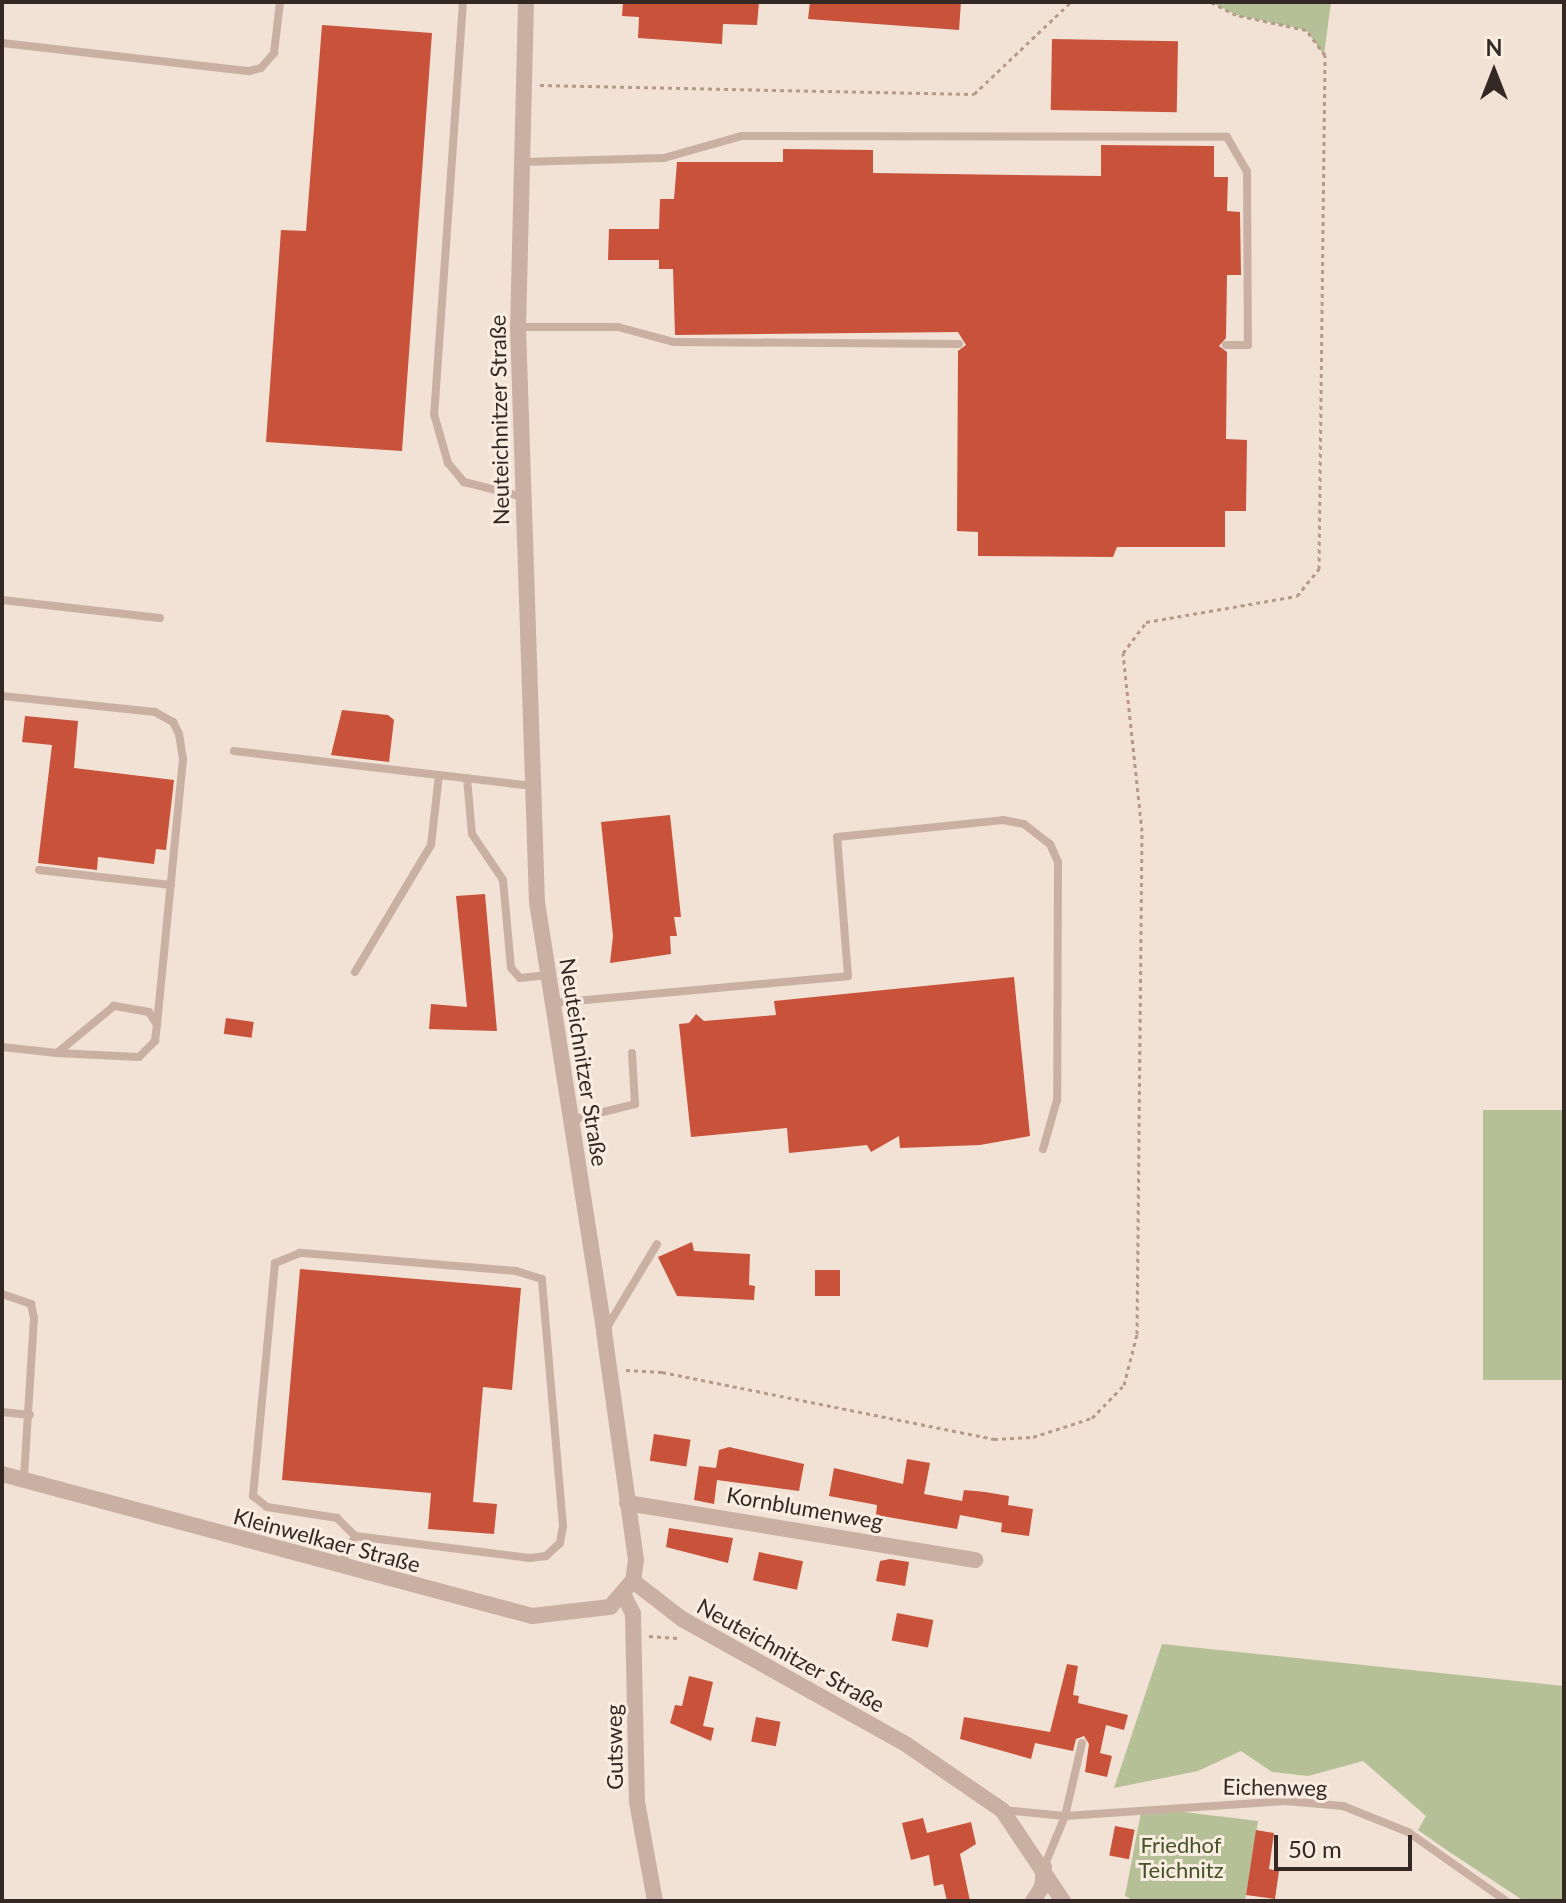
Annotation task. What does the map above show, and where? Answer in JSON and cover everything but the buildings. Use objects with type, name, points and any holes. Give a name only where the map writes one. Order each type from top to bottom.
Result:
[{"type":"street","name":"Neuteichnitzer Straße","points":[[526,2],[529,85],[519,162],[518,327],[537,902],[604,1332],[617,1369],[627,1503],[628,1588],[907,1745],[1002,1810],[1044,1867],[1063,1901]]},
{"type":"street","name":"Kleinwelkaer Straße","points":[[2,1474],[532,1616],[610,1607],[628,1588]]},
{"type":"street","name":"Kornblumenweg","points":[[627,1503],[975,1560]]},
{"type":"street","name":"Gutsweg","points":[[628,1588],[635,1635],[637,1802],[655,1901]]},
{"type":"street","points":[[1033,1901],[1042,1887],[1044,1867]]},
{"type":"lane","points":[[2,43],[249,71],[261,68],[274,53],[280,2]]},
{"type":"lane","points":[[463,2],[434,414],[448,463],[464,482],[523,497]]},
{"type":"lane","points":[[519,162],[664,158],[742,136],[1227,137],[1247,171],[1248,345],[1226,345]]},
{"type":"lane","points":[[518,327],[618,327],[674,342],[959,344]]},
{"type":"lane","points":[[2,600],[160,618]]},
{"type":"lane","points":[[2,696],[155,712],[173,722],[183,759],[155,1041],[139,1057],[2,1047]]},
{"type":"lane","points":[[234,751],[532,786]]},
{"type":"lane","points":[[355,972],[431,845],[439,775]]},
{"type":"lane","points":[[467,778],[472,834],[503,880],[511,968],[520,978],[548,975]]},
{"type":"lane","points":[[552,1003],[848,976],[837,837],[1003,820],[1024,824],[1050,844],[1058,862],[1057,1100],[1043,1149]]},
{"type":"lane","points":[[39,870],[171,885]]},
{"type":"lane","points":[[57,1053],[114,1006],[149,1012],[157,1025]]},
{"type":"lane","points":[[570,1120],[635,1104],[632,1053]]},
{"type":"lane","points":[[604,1332],[657,1244]]},
{"type":"lane","points":[[300,1253],[516,1271],[542,1279],[563,1526],[560,1543],[546,1556],[530,1558],[355,1536],[337,1518],[267,1507],[253,1496],[275,1263],[300,1253]]},
{"type":"lane","points":[[2,1294],[31,1304],[34,1318],[24,1479]]},
{"type":"lane","points":[[2,1412],[30,1415]]},
{"type":"lane","points":[[341,1566],[355,1536]]},
{"type":"lane","points":[[1044,1867],[1065,1816],[1082,1743]]},
{"type":"lane","name":"Eichenweg","points":[[1002,1810],[1065,1816],[1285,1801],[1343,1806],[1408,1832],[1506,1901]]},
{"type":"path","points":[[529,85],[974,94],[1071,2]]},
{"type":"path","points":[[617,1369],[662,1372],[994,1439],[1033,1437],[1092,1418],[1124,1385],[1137,1334],[1142,831],[1123,653],[1146,622],[1297,596],[1319,569],[1325,55],[1306,30],[1236,15],[1211,2]]},
{"type":"path","points":[[529,85],[538,71]]},
{"type":"path","points":[[529,85],[537,100]]},
{"type":"path","points":[[617,1369],[623,1355]]},
{"type":"path","points":[[617,1369],[627,1385]]},
{"type":"path","points":[[635,1635],[688,1639],[709,1634]]},
{"type":"green space","points":[[1211,2],[1331,2],[1324,55],[1306,30],[1236,15]]},
{"type":"green space","points":[[1483,1110],[1564,1110],[1564,1380],[1483,1380]]},
{"type":"green space","points":[[1162,1644],[1564,1686],[1564,1901],[1524,1901],[1448,1851],[1418,1830],[1426,1816],[1363,1761],[1308,1776],[1272,1772],[1241,1751],[1198,1771],[1114,1788]]},
{"type":"green space","name":"Friedhof Teichnitz","points":[[1142,1807],[1258,1821],[1245,1901],[1135,1901],[1125,1896]]}]
